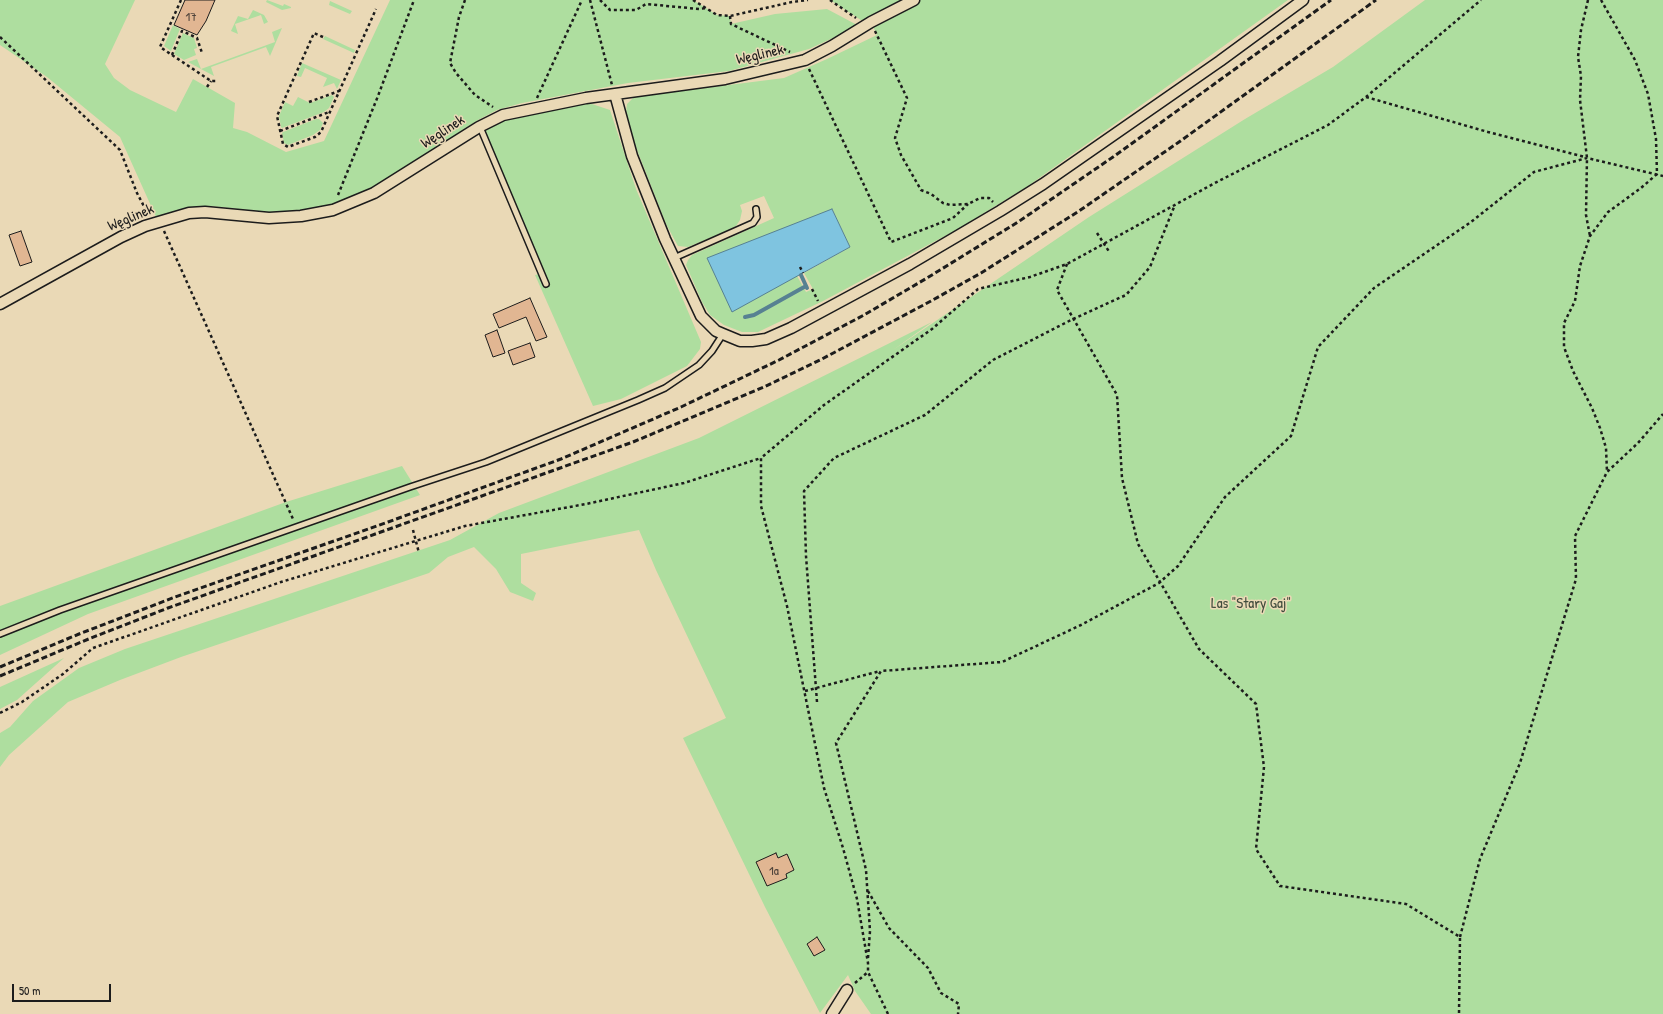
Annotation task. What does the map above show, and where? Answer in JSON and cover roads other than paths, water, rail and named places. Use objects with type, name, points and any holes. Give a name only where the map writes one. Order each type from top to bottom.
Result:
[{"type":"street","name":"Węglinek","points":[[0,304],[121,237],[153,223],[190,213],[205,212],[269,218],[301,216],[333,210],[374,194],[480,126],[504,115],[586,98],[725,79],[805,60],[832,46],[869,23],[914,0]]},
{"type":"street","points":[[614,94],[632,156],[674,258],[702,316],[716,331],[740,341],[766,339],[897,271],[1043,184],[1214,66],[1303,0]]},
{"type":"street","points":[[832,1014],[847,990]]},
{"type":"lane","points":[[480,126],[546,284]]},
{"type":"lane","points":[[674,258],[753,223],[757,217],[756,209]]},
{"type":"lane","points":[[0,634],[60,610],[486,462],[638,400],[665,388],[699,365],[712,352],[723,334]]},
{"type":"water","points":[[832,209],[850,247],[732,312],[707,258]]},
{"type":"waterway","points":[[801,275],[807,288]]},
{"type":"waterway","points":[[745,317],[754,315],[806,286]]},
{"type":"railway","points":[[0,667],[79,634],[175,597],[561,459],[681,407],[779,360],[864,315],[1018,222],[1113,157],[1331,0]]},
{"type":"railway","points":[[0,676],[168,608],[633,442],[764,387],[822,359],[981,273],[1079,211],[1179,142],[1376,0]]},
{"type":"park label","name":"Las \"Stary Gaj\"","points":[[1251,604]]}]
